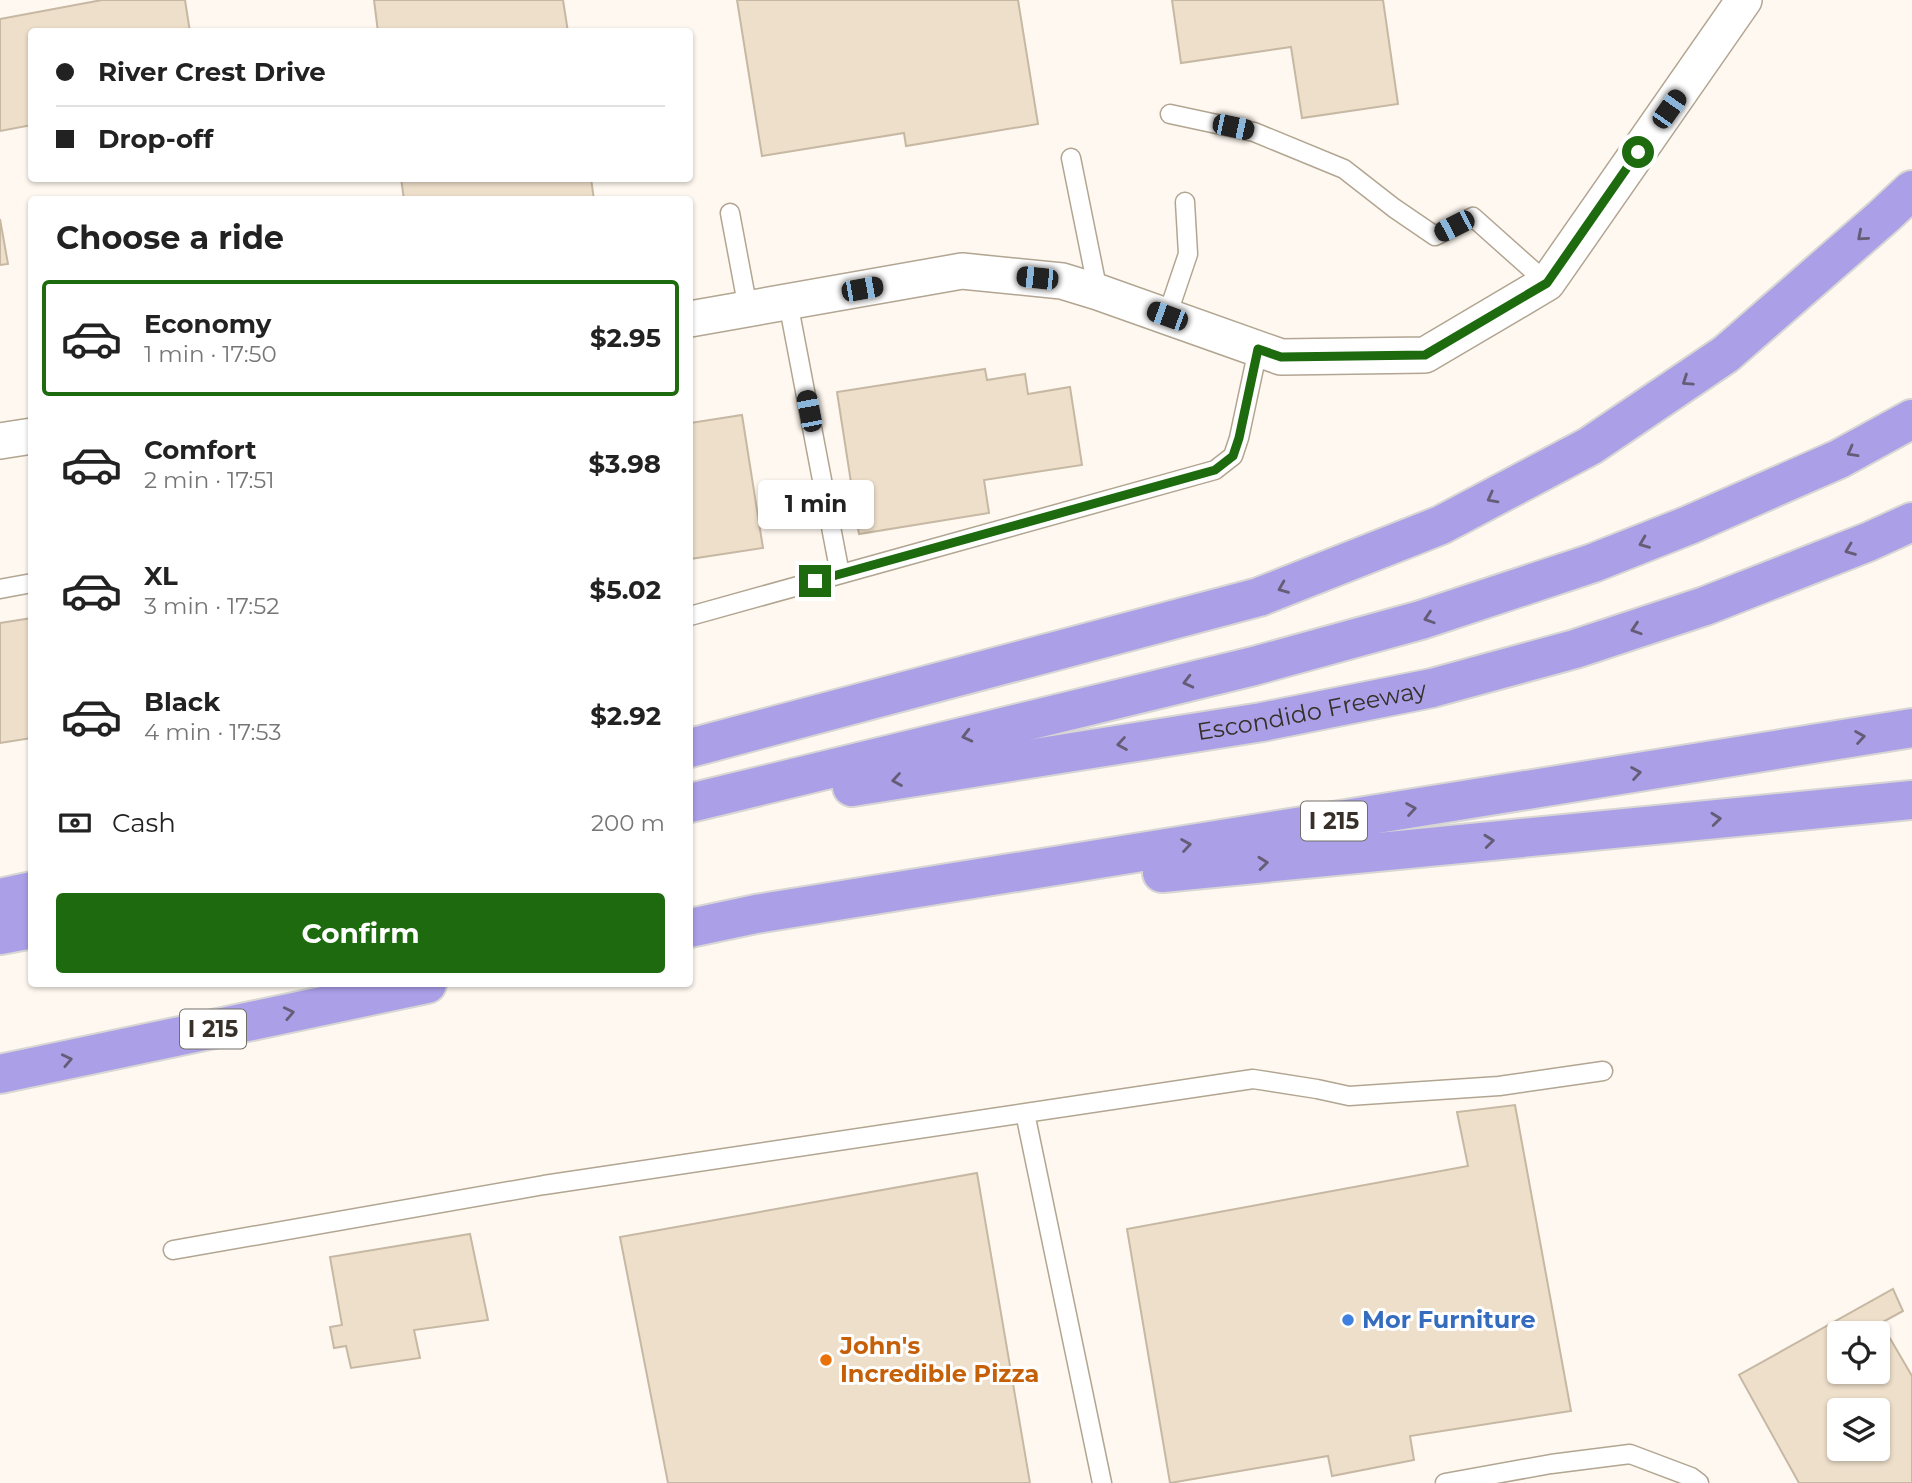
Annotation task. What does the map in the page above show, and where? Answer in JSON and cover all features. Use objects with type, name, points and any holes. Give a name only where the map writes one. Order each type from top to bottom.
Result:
[{"type":"highway","points":[[693,747],[1259,597],[1441,525],[1590,446],[1726,354],[1912,190]]},
{"type":"highway","points":[[693,802],[1241,669],[1421,620],[1593,563],[1689,525],[1839,459],[1912,419]]},
{"type":"highway","name":"Escondido Freeway","points":[[693,812],[1262,722],[1432,688],[1575,649],[1705,606],[1912,522]]},
{"type":"highway","name":"I 215","points":[[693,927],[756,914],[1912,728]]},
{"type":"highway","points":[[756,914],[1912,800]]},
{"type":"highway","points":[[0,898],[28,892]]},
{"type":"highway","points":[[0,935],[28,930]]},
{"type":"highway","name":"I 215","points":[[0,1074],[413,987]]},
{"type":"street","points":[[693,318],[962,271],[1062,281],[1281,357],[1425,355],[1547,283],[1744,0]]},
{"type":"street","points":[[0,441],[28,437]]},
{"type":"lane","points":[[1170,114],[1254,132],[1344,169],[1435,236],[1472,217],[1547,283]]},
{"type":"lane","points":[[1071,158],[1098,292]]},
{"type":"lane","points":[[1167,316],[1188,254],[1185,202]]},
{"type":"lane","points":[[730,213],[748,309]]},
{"type":"lane","points":[[788,302],[840,574]]},
{"type":"lane","points":[[693,615],[1215,470],[1233,456],[1258,349]]},
{"type":"lane","points":[[0,589],[28,584]]},
{"type":"lane","points":[[173,1250],[544,1185],[1253,1080],[1317,1088],[1349,1096],[1499,1086],[1603,1071]]},
{"type":"lane","points":[[1025,1113],[1102,1483]]},
{"type":"lane","points":[[1444,1483],[1551,1464],[1630,1454],[1691,1477],[1699,1483]]},
{"type":"building","points":[[102,0],[185,0],[189,28],[28,28],[28,126],[0,131],[0,19]]},
{"type":"building","points":[[374,0],[563,0],[567,28],[378,28]]},
{"type":"building","points":[[737,0],[1018,0],[1038,124],[906,146],[904,133],[762,156]]},
{"type":"building","points":[[1172,0],[1383,0],[1398,104],[1302,118],[1291,47],[1181,63]]},
{"type":"building","points":[[402,182],[592,182],[593,196],[403,196]]},
{"type":"building","points":[[0,219],[8,264],[0,265]]},
{"type":"building","points":[[985,369],[987,380],[1025,374],[1028,394],[1070,387],[1082,465],[984,480],[989,513],[859,534],[837,392]]},
{"type":"building","points":[[742,415],[763,548],[693,559],[693,423]]},
{"type":"building","points":[[28,619],[28,739],[0,743],[0,623]]},
{"type":"building","name":"Mor Furniture","points":[[1515,1105],[1571,1411],[1410,1436],[1414,1460],[1332,1476],[1328,1456],[1170,1483],[1127,1229],[1468,1166],[1457,1112]]},
{"type":"building","name":"John's Incredible Pizza","points":[[977,1173],[1030,1483],[668,1483],[620,1237]]},
{"type":"building","points":[[470,1234],[488,1320],[414,1330],[420,1358],[351,1368],[346,1346],[334,1348],[330,1327],[342,1325],[330,1257]]},
{"type":"building","points":[[1893,1289],[1903,1311],[1885,1321],[1836,1321]]},
{"type":"building","points":[[1827,1326],[1827,1384],[1890,1384],[1890,1338],[1912,1376],[1912,1483],[1799,1483],[1739,1375]]},
{"type":"place","name":"Mor Furniture","points":[[1348,1320]]},
{"type":"place","name":"John's Incredible Pizza","points":[[826,1360]]},
{"type":"route","points":[[815,581],[1215,470],[1233,456],[1258,349],[1281,357],[1425,355],[1547,283],[1638,152]]}]
